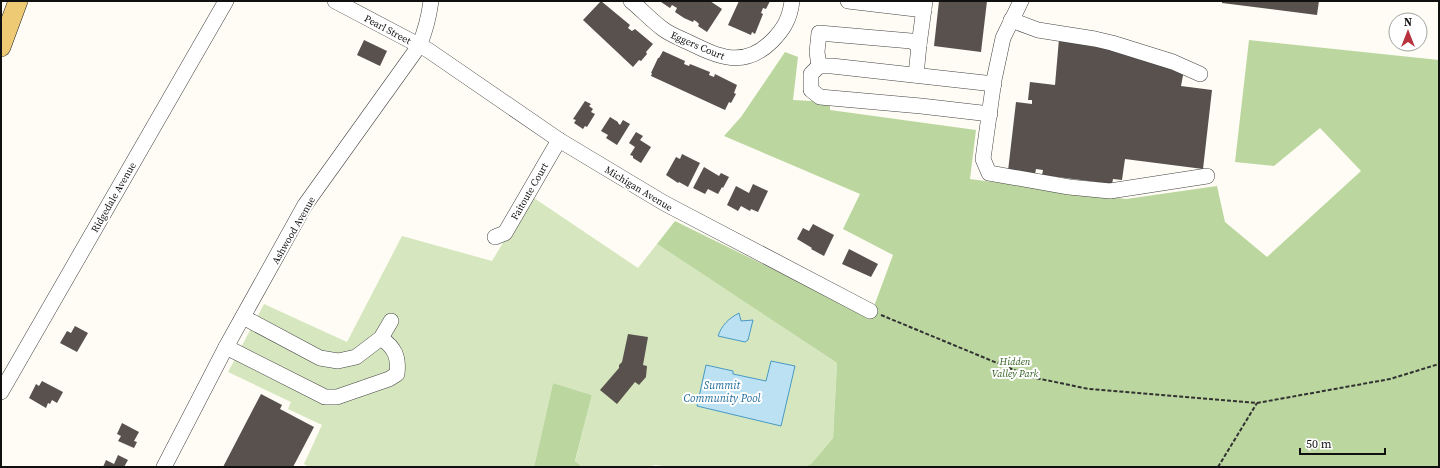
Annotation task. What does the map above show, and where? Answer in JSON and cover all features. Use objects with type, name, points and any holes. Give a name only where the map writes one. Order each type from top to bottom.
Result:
[{"type":"main road","points":[[1,47],[18,1]]},
{"type":"street","name":"Ridgedale Avenue","points":[[1,392],[226,1]]},
{"type":"street","name":"Pearl Street","points":[[335,1],[419,46]]},
{"type":"street","name":"Ashwood Avenue","points":[[164,467],[226,347],[305,206],[419,46],[423,37],[431,1]]},
{"type":"street","name":"Eggers Court","points":[[631,1],[664,30],[698,47],[730,59],[753,55],[768,45],[779,34],[790,15],[792,1]]},
{"type":"street","points":[[848,1],[924,6],[916,75]]},
{"type":"street","points":[[1021,1],[1003,38],[994,84],[984,159],[989,173],[1069,187],[1110,191],[1207,176]]},
{"type":"street","points":[[1011,20],[1038,30],[1112,43],[1173,62],[1200,74]]},
{"type":"street","points":[[819,66],[817,52],[819,33],[911,41],[919,45]]},
{"type":"street","name":"Michigan Avenue","points":[[419,46],[428,50],[559,140],[664,203],[870,311]]},
{"type":"street","points":[[990,114],[820,97],[811,90],[811,74],[819,66],[832,66],[994,84]]},
{"type":"street","name":"Faitoute Court","points":[[495,237],[505,233],[559,140]]},
{"type":"street","points":[[243,317],[320,358],[338,361],[356,357],[382,338],[391,321]]},
{"type":"street","points":[[226,347],[325,397],[336,397],[389,379],[397,374],[398,363],[396,353],[382,338]]},
{"type":"path","points":[[870,311],[1031,377],[1089,389],[1257,403],[1390,379],[1439,364]]},
{"type":"path","points":[[1218,467],[1257,403]]},
{"type":"green space","name":"Hidden Valley Park","points":[[1249,40],[1439,60],[1439,467],[803,467],[811,464],[833,438],[837,363],[657,244],[675,221],[870,317],[893,255],[843,229],[860,194],[724,136],[741,117],[785,52],[798,57],[793,100],[830,102],[830,110],[976,130],[970,179],[1126,199],[1217,186],[1225,222],[1267,257],[1361,171],[1320,128],[1274,166],[1235,162]]},
{"type":"green space","points":[[531,196],[638,268],[657,244],[837,363],[833,438],[811,464],[803,467],[672,467],[655,465],[650,467],[582,467],[575,462],[592,395],[553,383],[534,467],[309,467],[304,464],[322,425],[288,409],[291,402],[228,372],[264,304],[347,342],[402,236],[492,261]]},
{"type":"green space","points":[[553,383],[592,395],[575,461],[582,467],[534,467]]},
{"type":"water","points":[[739,313],[741,321],[753,320],[748,340],[745,342],[718,336],[726,323]]},
{"type":"water","name":"Summit Community Pool","points":[[771,361],[795,366],[781,426],[697,406],[706,365],[733,371],[733,374],[766,381]]},
{"type":"building","points":[[601,1],[630,25],[628,28],[632,31],[635,29],[653,44],[641,61],[639,60],[633,67],[583,20]]},
{"type":"building","points":[[710,1],[722,9],[707,32],[698,26],[699,24],[694,20],[693,22],[675,12],[677,8],[672,5],[670,8],[661,2]]},
{"type":"building","points":[[739,1],[770,1],[766,9],[763,8],[761,13],[763,14],[755,34],[752,32],[751,35],[728,25]]},
{"type":"building","points":[[939,1],[987,1],[981,52],[934,46]]},
{"type":"building","points":[[1222,1],[1319,1],[1317,15],[1222,3]]},
{"type":"building","points":[[1059,39],[1092,43],[1184,70],[1181,86],[1212,90],[1203,169],[1125,159],[1122,180],[1113,179],[1112,184],[1042,175],[1043,170],[1036,169],[1035,174],[1008,171],[1016,102],[1032,104],[1032,100],[1028,100],[1030,82],[1055,85]]},
{"type":"building","points":[[364,40],[387,51],[380,66],[357,55]]},
{"type":"building","points":[[663,51],[685,61],[684,64],[689,66],[690,64],[710,72],[709,75],[714,77],[715,74],[737,85],[734,93],[736,94],[731,103],[729,102],[725,110],[651,76],[658,58]]},
{"type":"building","points":[[585,101],[591,104],[589,106],[593,109],[591,112],[595,114],[587,127],[585,126],[583,129],[574,123],[576,120],[573,119]]},
{"type":"building","points":[[610,117],[620,125],[623,120],[630,124],[617,145],[606,138],[608,135],[601,131]]},
{"type":"building","points":[[636,132],[643,136],[640,140],[651,147],[641,163],[630,155],[635,147],[629,143]]},
{"type":"building","points":[[682,154],[700,163],[688,187],[679,182],[678,183],[666,175],[676,157],[680,159]]},
{"type":"building","points":[[704,167],[719,176],[721,173],[729,177],[718,194],[708,189],[705,194],[693,188]]},
{"type":"building","points":[[753,184],[768,191],[758,212],[751,209],[750,211],[741,206],[738,211],[727,205],[736,186],[749,193]]},
{"type":"building","points":[[813,224],[834,235],[824,256],[797,239],[803,228],[809,231]]},
{"type":"building","points":[[849,249],[878,264],[871,277],[842,264]]},
{"type":"building","points":[[75,326],[88,333],[77,352],[60,343],[67,331],[71,333]]},
{"type":"building","points":[[628,334],[648,337],[643,365],[647,366],[646,377],[639,385],[635,382],[617,404],[600,390],[619,368],[619,365],[622,362]]},
{"type":"building","points":[[42,381],[63,392],[57,403],[52,400],[50,404],[48,403],[46,408],[29,398],[36,384],[39,386]]},
{"type":"building","points":[[261,394],[282,405],[280,409],[314,427],[293,467],[223,467]]},
{"type":"building","points":[[122,423],[139,432],[134,441],[137,442],[134,448],[118,441],[121,436],[117,434]]},
{"type":"building","points":[[118,455],[128,460],[124,467],[103,467],[106,460],[114,464]]}]
